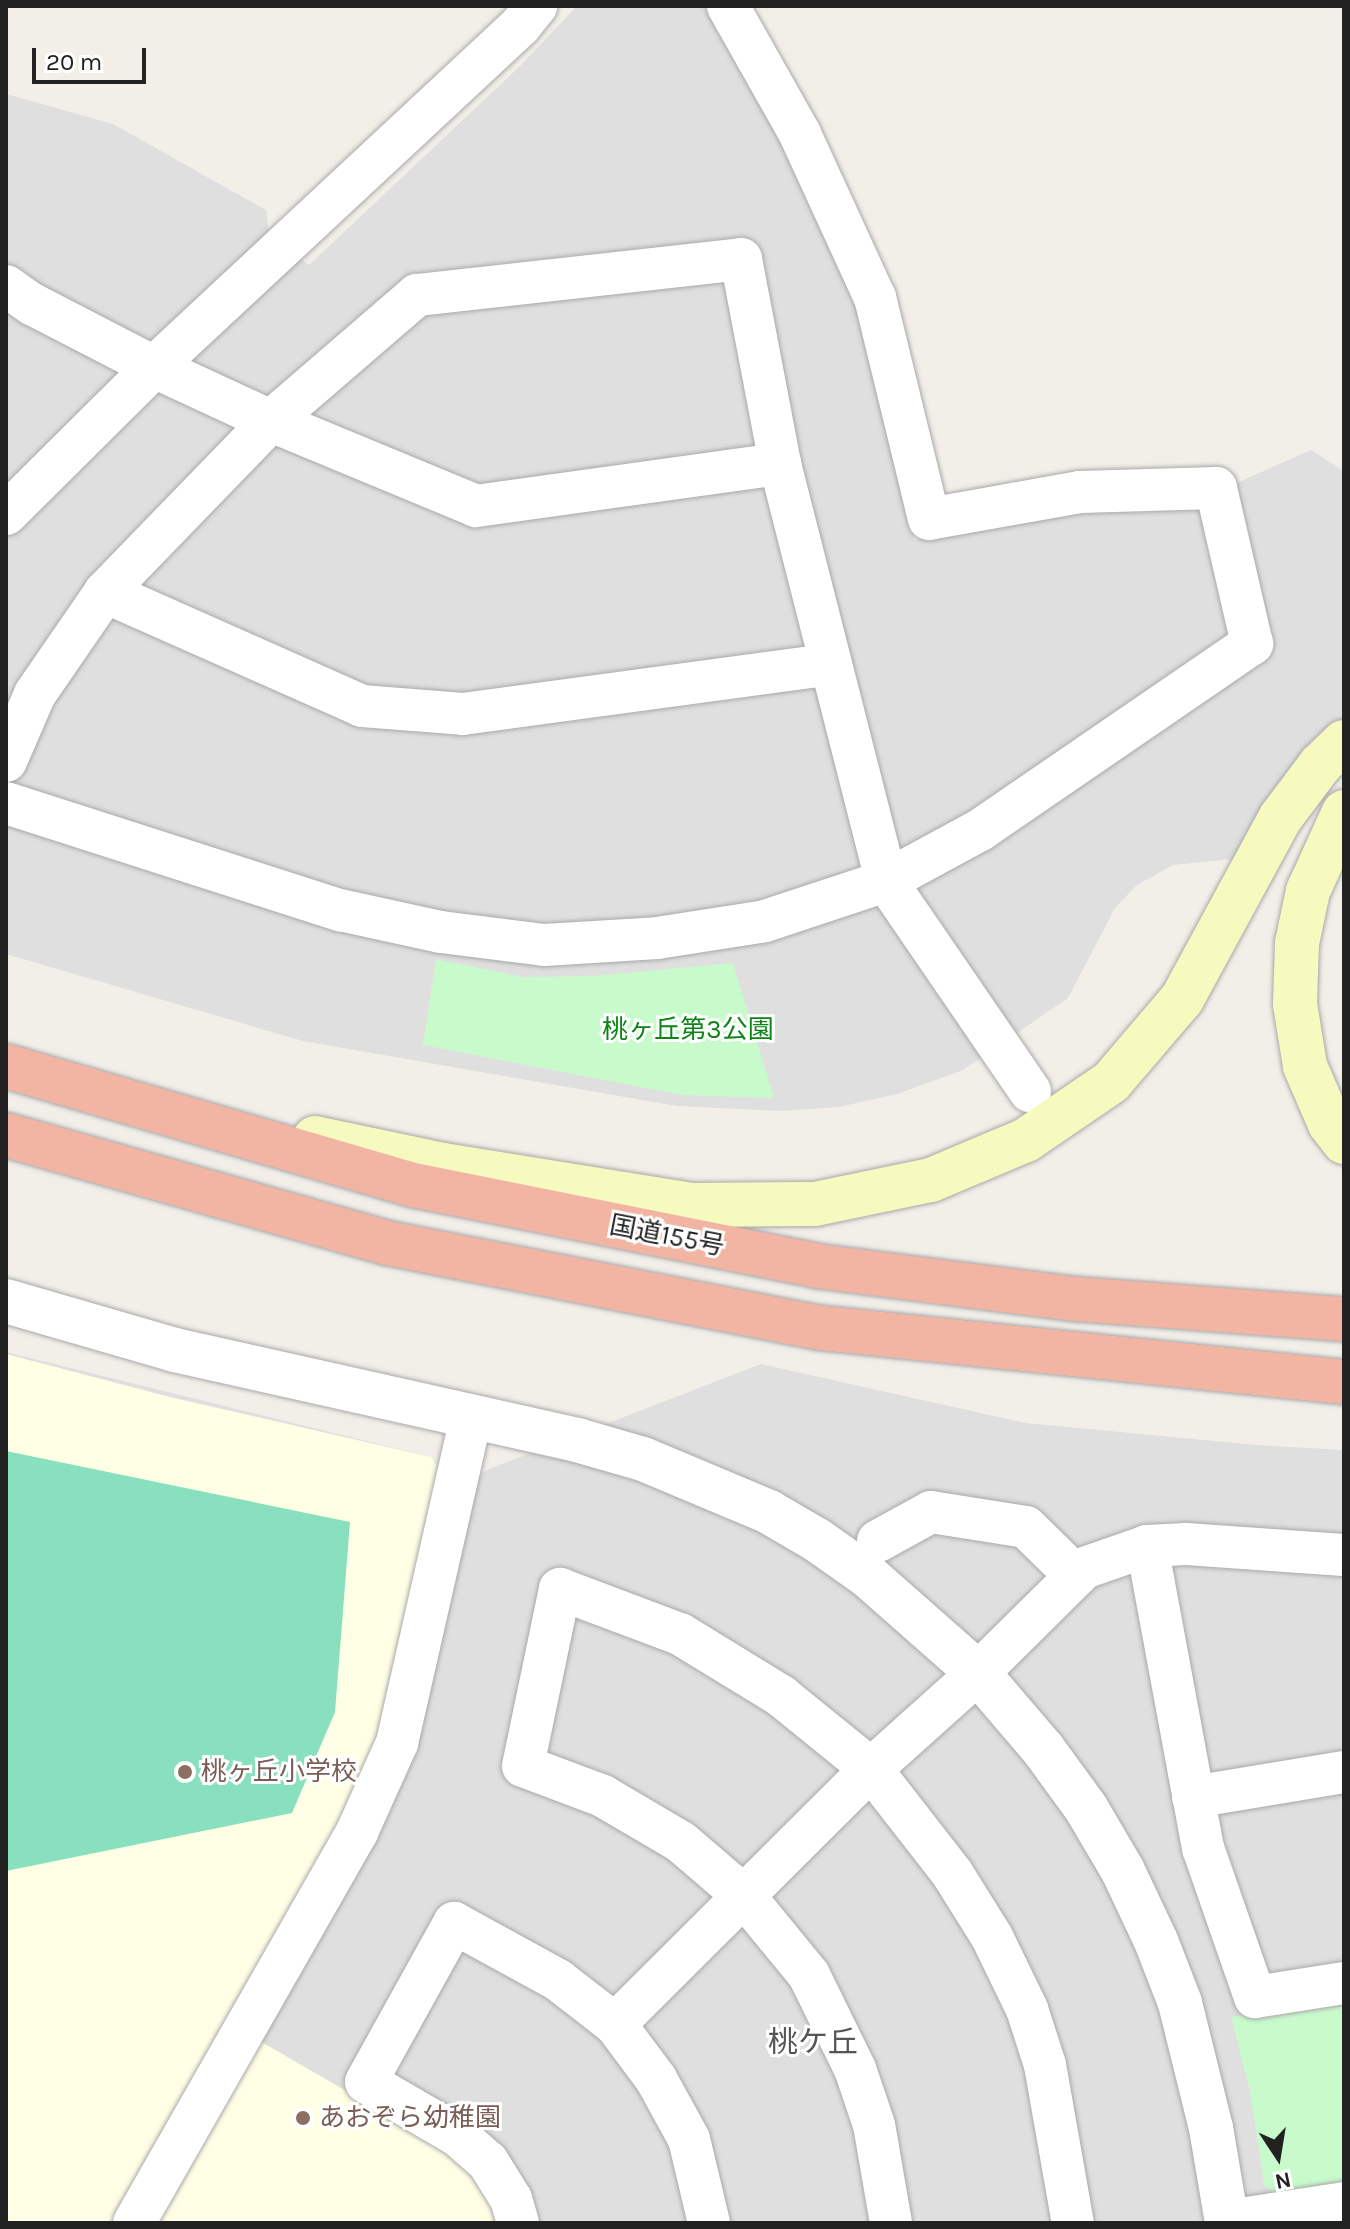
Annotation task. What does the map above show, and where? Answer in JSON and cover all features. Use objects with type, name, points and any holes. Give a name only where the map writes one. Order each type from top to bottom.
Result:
[{"type":"highway","name":"国道155号","points":[[6,1066],[58,1084],[413,1185],[817,1266],[1076,1299],[1344,1319]]},
{"type":"highway","points":[[6,1135],[387,1243],[822,1328],[1344,1382]]},
{"type":"main road","points":[[58,1084],[443,1165],[692,1205],[815,1204],[931,1180],[1026,1140],[1111,1082],[1182,999],[1281,817],[1320,765],[1344,742]]},
{"type":"main road","points":[[1344,812],[1308,891],[1297,943],[1295,1004],[1305,1066],[1330,1124],[1344,1142]]},
{"type":"main road","points":[[1273,1375],[1344,1396]]},
{"type":"street","points":[[6,514],[154,367],[520,26],[536,6]]},
{"type":"street","points":[[6,803],[340,910],[441,932],[544,945],[657,938],[765,921],[886,881],[980,830],[1252,644],[1216,488],[1080,492],[929,519],[875,298],[800,134],[728,6]]},
{"type":"street","points":[[6,761],[35,694],[105,592],[271,421],[417,295],[741,259],[780,464],[886,881],[1030,1091]]},
{"type":"street","points":[[6,286],[32,304],[154,367],[271,421],[476,506],[780,464]]},
{"type":"street","points":[[105,592],[362,706],[463,714],[831,664]]},
{"type":"street","points":[[6,1301],[175,1350],[643,1459],[769,1512],[817,1540],[868,1576],[978,1673],[1043,1749],[1086,1808],[1123,1871],[1156,1941],[1180,2003],[1195,2060],[1227,2222],[1344,2203]]},
{"type":"street","points":[[134,2223],[357,1832],[397,1743],[471,1418]]},
{"type":"street","points":[[878,1541],[931,1512],[1026,1527],[1076,1576]]},
{"type":"street","points":[[615,2024],[871,1769],[978,1673],[1084,1568],[1147,1546],[1186,1544],[1344,1555]]},
{"type":"street","points":[[1147,1546],[1203,1848],[1255,1997],[1344,1983]]},
{"type":"street","points":[[891,2223],[874,2125],[855,2069],[809,1975],[744,1896],[681,1842],[603,1796],[523,1766],[560,1589],[680,1634],[781,1696],[871,1769],[952,1873],[992,1937],[1027,2009],[1047,2077],[1073,2223]]},
{"type":"street","points":[[1193,1797],[1344,1772]]},
{"type":"street","points":[[518,2223],[511,2199],[488,2162],[457,2135],[366,2082],[454,1923],[558,1980],[615,2024],[656,2079],[689,2139],[709,2223]]},
{"type":"shaded area","points":[[577,6],[709,6],[777,130],[858,311],[879,377],[914,540],[1088,509],[1192,503],[1311,450],[1344,471],[1344,720],[1295,774],[1243,858],[1173,865],[1137,885],[1115,908],[1068,998],[963,1070],[897,1094],[839,1107],[781,1111],[677,1106],[303,1041],[6,954],[6,94],[113,124],[266,210],[269,232],[309,265],[520,66]]},
{"type":"shaded area","points":[[6,1352],[431,1457],[441,1471],[473,1479],[489,1469],[761,1364],[1026,1423],[1256,1445],[1344,1450],[1344,2223],[6,2223]]},
{"type":"shaded area","name":"桃ヶ丘小学校","points":[[6,1354],[170,1397],[431,1457],[440,1471],[377,1741],[353,1804],[115,2223],[6,2223]]},
{"type":"shaded area","name":"あおぞら幼稚園","points":[[258,2040],[445,2148],[470,2169],[502,2223],[155,2223]]},
{"type":"green space","name":"桃ヶ丘第3公園","points":[[436,959],[523,977],[594,976],[733,963],[774,1098],[682,1095],[423,1045]]},
{"type":"green space","points":[[6,1451],[350,1522],[335,1712],[292,1813],[6,1871]]},
{"type":"green space","points":[[1344,1998],[1344,2186],[1277,2195],[1264,2185],[1250,2091],[1231,2017]]},
{"type":"place","name":"桃ヶ丘小学校","points":[[185,1772]]},
{"type":"place","name":"あおぞら幼稚園","points":[[303,2118]]},
{"type":"district","name":"桃ケ丘","points":[[813,2042]]}]
